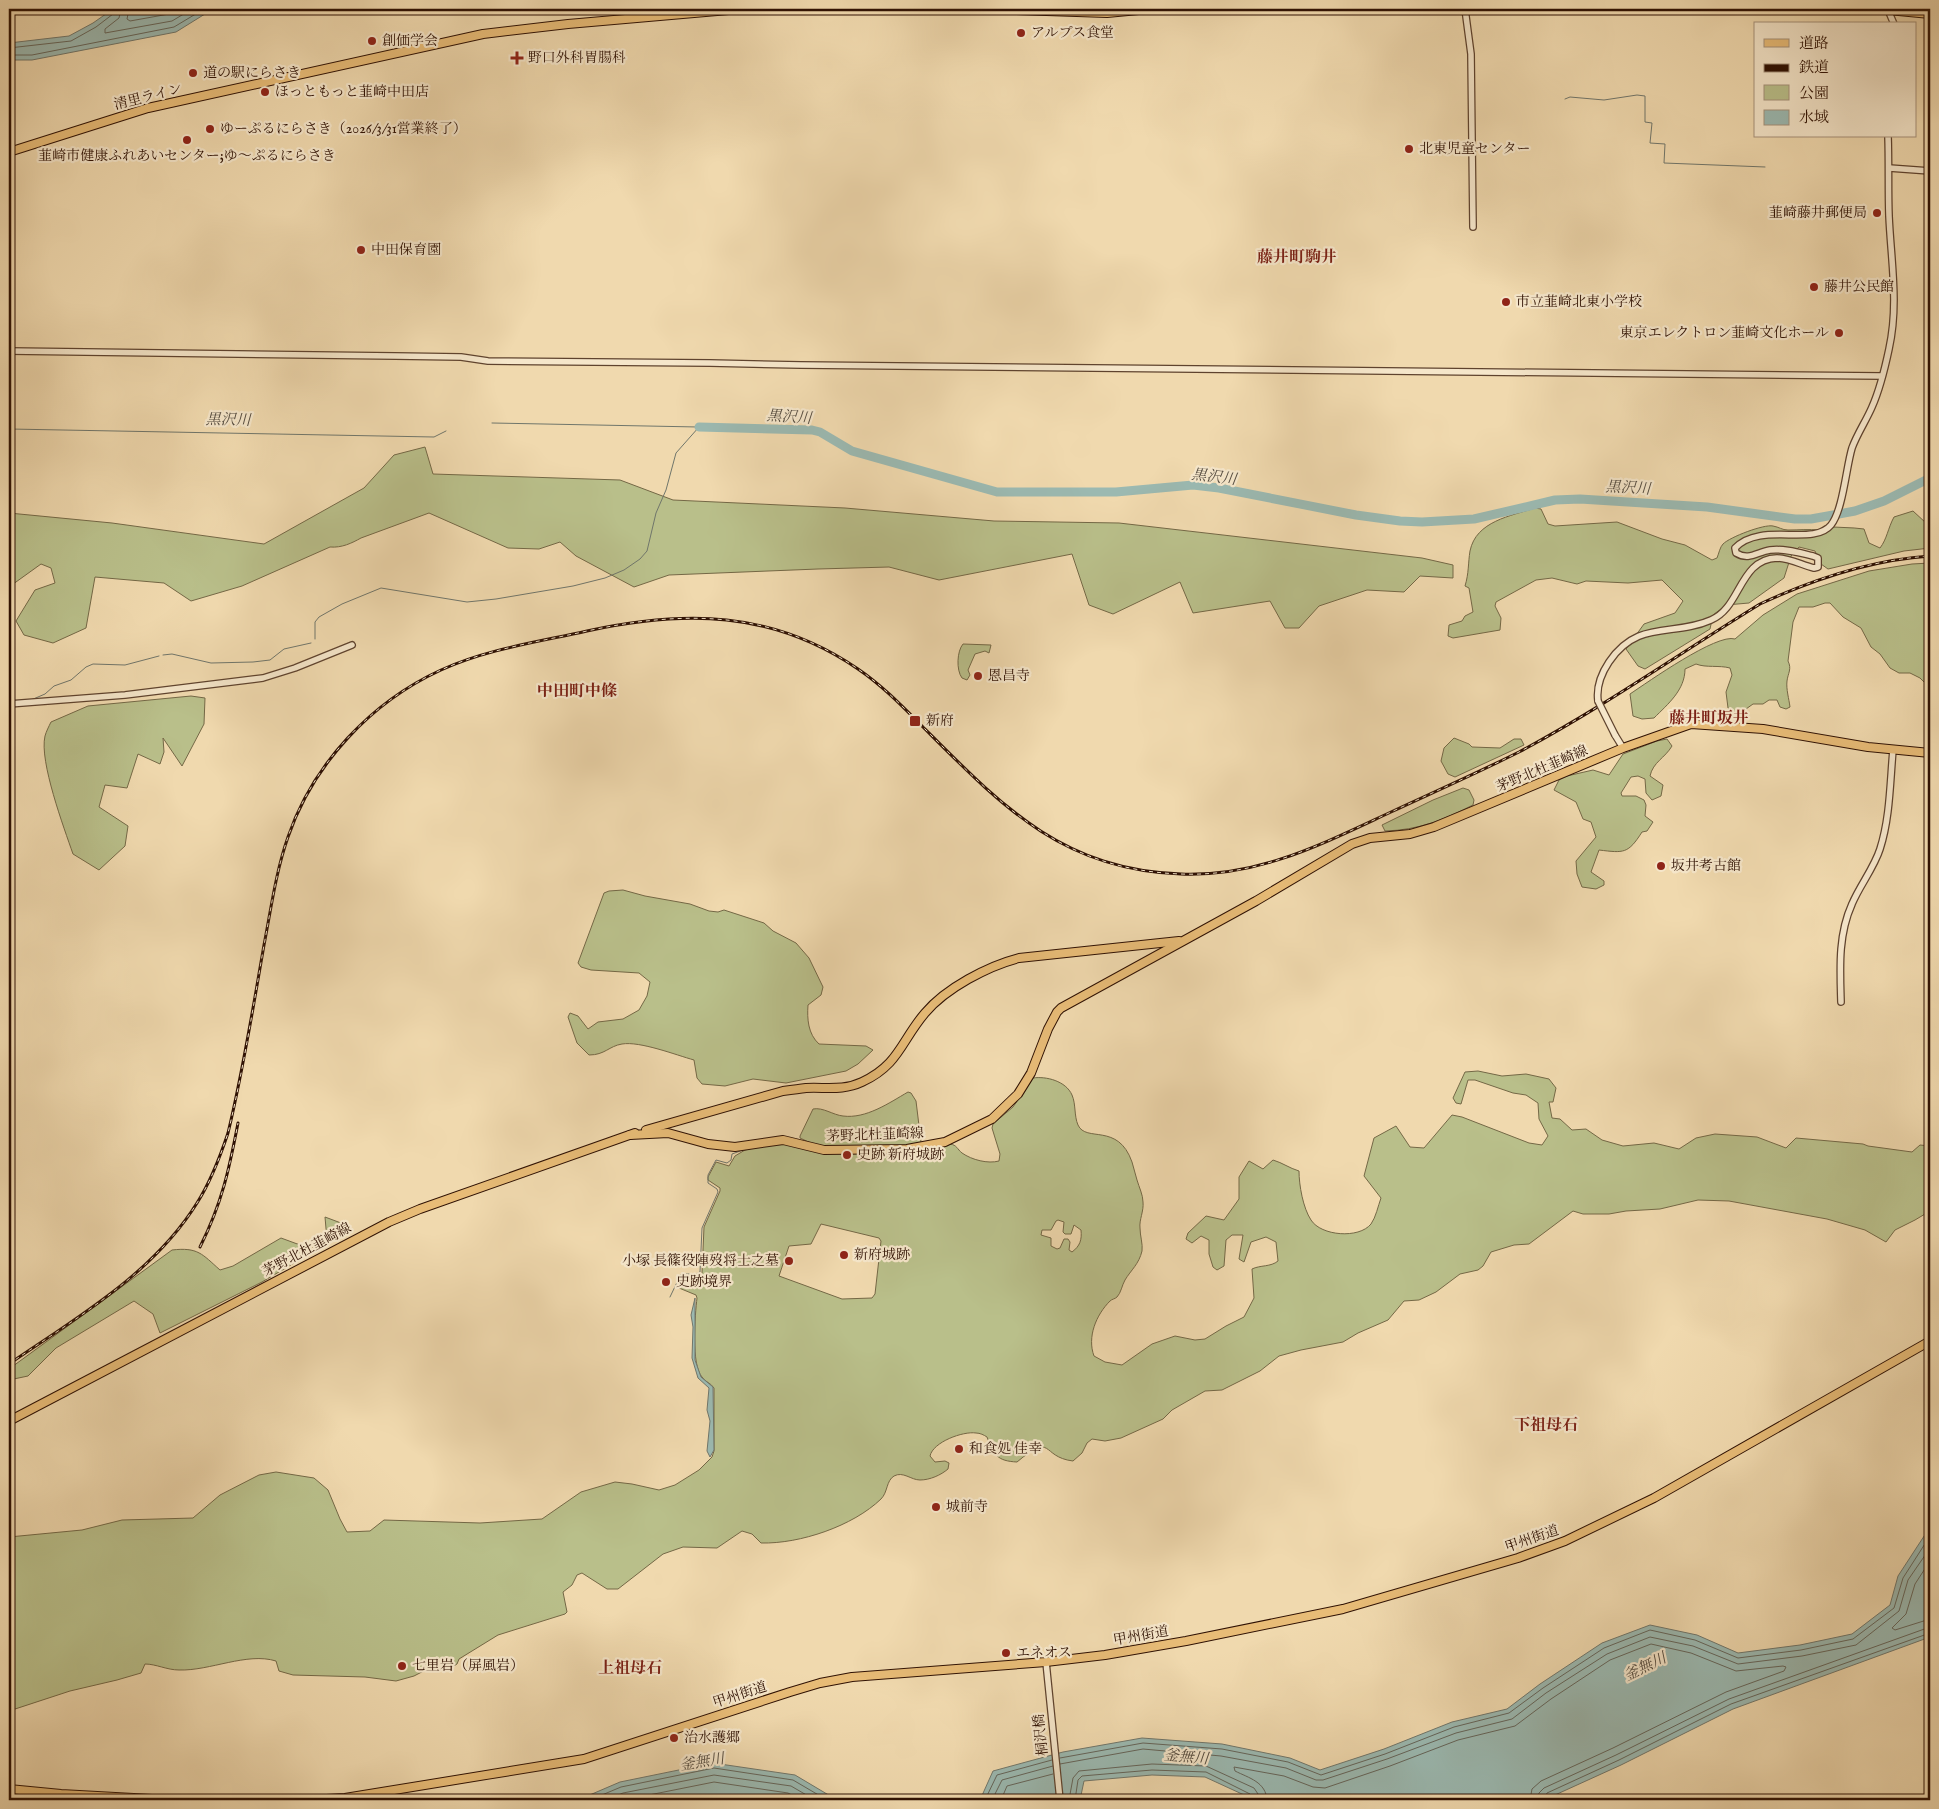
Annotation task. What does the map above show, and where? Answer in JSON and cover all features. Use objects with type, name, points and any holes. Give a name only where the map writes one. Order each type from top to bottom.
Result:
[{"type":"main road","name":"清里ライン","points":[[9,152],[148,108],[483,34],[578,23],[740,9]]},
{"type":"main road","points":[[987,9],[1107,13],[1149,9]]},
{"type":"main road","points":[[1660,9],[1829,9]]},
{"type":"main road","points":[[1849,9],[1930,14]]},
{"type":"main road","name":"茅野北杜韮崎線","points":[[630,1135],[668,1133],[708,1144],[736,1147],[783,1140],[824,1150],[907,1149],[945,1142],[992,1119],[1018,1094],[1031,1073],[1048,1029],[1057,1012],[1062,1008],[1267,895],[1352,844],[1370,838],[1410,834],[1434,827],[1623,748],[1681,726],[1700,724],[1769,730],[1893,750],[1930,752]]},
{"type":"main road","name":"茅野北杜韮崎線","points":[[9,1421],[389,1222],[420,1209],[630,1135],[783,1091],[807,1088],[846,1088],[861,1082],[876,1075],[889,1065],[925,1014],[936,1002],[953,990],[1002,963],[1019,958],[1171,943],[1188,939]]},
{"type":"main road","name":"甲州街道","points":[[308,1800],[345,1798],[584,1759],[820,1682],[902,1672],[1046,1664],[1186,1641],[1343,1609],[1518,1558],[1565,1541],[1654,1498],[1930,1341]]},
{"type":"main road","points":[[9,1789],[170,1800]]},
{"type":"street","points":[[1465,9],[1471,54],[1474,227]]},
{"type":"street","points":[[1888,10],[1893,22]]},
{"type":"street","points":[[1623,748],[1598,701],[1598,686],[1606,668],[1617,651],[1628,641],[1658,631],[1699,624],[1718,617],[1729,606],[1742,581],[1751,570],[1769,559],[1781,559],[1814,568],[1818,567],[1818,558],[1814,556],[1769,550],[1751,557],[1744,557],[1736,553],[1736,547],[1755,538],[1774,533],[1815,534],[1831,525],[1838,512],[1853,446],[1878,392],[1894,324],[1895,298],[1889,215],[1888,138]]},
{"type":"street","points":[[1889,168],[1930,171]]},
{"type":"street","points":[[9,351],[461,357],[488,361],[1882,376]]},
{"type":"street","points":[[9,704],[125,695],[255,679],[289,670],[352,644]]},
{"type":"street","points":[[1841,1002],[1840,945],[1851,906],[1879,851],[1885,832],[1893,750]]},
{"type":"street","name":"桐沢橋","points":[[1046,1664],[1060,1800]]},
{"type":"green space","points":[[425,447],[433,474],[620,480],[673,500],[845,508],[994,521],[1119,523],[1422,558],[1453,565],[1453,578],[1420,576],[1404,592],[1367,590],[1319,606],[1299,628],[1285,628],[1270,601],[1193,613],[1180,582],[1113,614],[1089,605],[1072,554],[939,580],[889,567],[669,575],[634,587],[576,556],[560,542],[539,549],[508,548],[429,513],[347,545],[330,547],[242,586],[191,601],[164,583],[95,577],[86,628],[53,643],[24,635],[16,621],[35,590],[55,583],[51,568],[41,564],[9,587],[9,513],[112,523],[264,544],[364,488],[394,455]]},
{"type":"green space","points":[[1535,508],[1541,509],[1548,524],[1555,526],[1617,522],[1662,539],[1685,545],[1712,560],[1717,558],[1723,544],[1732,538],[1769,526],[1784,530],[1819,530],[1824,526],[1864,529],[1869,543],[1880,548],[1894,517],[1913,511],[1926,523],[1930,524],[1930,548],[1904,551],[1828,569],[1821,564],[1815,551],[1799,547],[1791,556],[1784,578],[1749,603],[1726,605],[1713,615],[1710,629],[1645,669],[1638,666],[1626,649],[1644,624],[1675,613],[1683,601],[1662,580],[1628,583],[1586,581],[1577,584],[1552,578],[1536,580],[1496,602],[1495,606],[1501,618],[1500,630],[1453,638],[1448,636],[1449,625],[1462,621],[1465,616],[1473,612],[1469,588],[1465,586],[1470,551],[1479,533],[1496,521]]},
{"type":"green space","points":[[1930,563],[1930,681],[1926,684],[1920,678],[1910,673],[1899,673],[1890,668],[1880,654],[1871,647],[1861,628],[1843,617],[1830,603],[1825,603],[1813,607],[1799,607],[1793,622],[1788,661],[1790,669],[1787,678],[1790,707],[1786,709],[1780,707],[1777,700],[1769,700],[1763,704],[1753,704],[1739,714],[1728,708],[1726,692],[1732,675],[1730,668],[1696,664],[1685,669],[1679,690],[1654,718],[1642,719],[1633,716],[1630,694],[1666,670],[1714,643],[1726,639],[1735,639],[1763,615],[1797,594],[1869,571]]},
{"type":"green space","points":[[963,644],[991,645],[989,653],[985,651],[975,654],[968,670],[970,675],[967,680],[960,675],[958,666],[959,651]]},
{"type":"green space","points":[[191,696],[205,698],[204,724],[182,766],[163,738],[164,752],[160,764],[138,754],[127,788],[105,785],[99,807],[128,826],[125,846],[99,870],[73,854],[53,795],[46,761],[45,736],[51,722],[88,706]]},
{"type":"green space","points":[[1454,738],[1472,747],[1500,748],[1514,739],[1521,739],[1524,745],[1455,777],[1448,774],[1441,761],[1444,748]]},
{"type":"green space","points":[[1667,739],[1672,746],[1656,764],[1650,776],[1663,785],[1661,796],[1652,800],[1646,793],[1645,779],[1638,776],[1631,777],[1621,793],[1622,796],[1636,796],[1644,800],[1646,805],[1645,816],[1653,822],[1647,831],[1642,832],[1629,848],[1614,852],[1599,850],[1591,872],[1604,881],[1604,885],[1596,889],[1582,887],[1577,874],[1576,861],[1596,837],[1591,822],[1583,819],[1576,802],[1554,790],[1559,780],[1567,776],[1593,770],[1609,775],[1623,754]]},
{"type":"green space","points":[[1463,788],[1469,790],[1474,800],[1473,805],[1420,826],[1385,831],[1382,825],[1433,800]]},
{"type":"green space","points":[[623,890],[690,904],[709,911],[718,912],[724,910],[764,923],[773,931],[796,943],[809,958],[823,987],[821,995],[808,1005],[809,1026],[812,1036],[819,1044],[866,1046],[873,1050],[858,1064],[846,1071],[786,1083],[753,1079],[725,1086],[702,1084],[697,1078],[694,1060],[648,1046],[622,1044],[599,1054],[589,1055],[577,1043],[568,1017],[570,1013],[578,1016],[588,1029],[598,1022],[623,1019],[639,1010],[647,996],[650,982],[639,973],[591,970],[581,967],[578,963],[604,893]]},
{"type":"green space","points":[[1478,1071],[1502,1076],[1526,1074],[1549,1079],[1556,1088],[1553,1102],[1549,1102],[1552,1118],[1560,1119],[1572,1130],[1586,1129],[1602,1140],[1623,1146],[1654,1143],[1679,1149],[1696,1138],[1715,1134],[1757,1137],[1786,1148],[1796,1138],[1863,1144],[1912,1152],[1920,1145],[1930,1146],[1930,1211],[1895,1230],[1886,1242],[1865,1230],[1827,1219],[1729,1201],[1698,1200],[1660,1209],[1609,1214],[1583,1214],[1573,1211],[1529,1244],[1514,1245],[1491,1252],[1483,1266],[1478,1270],[1460,1274],[1436,1292],[1419,1300],[1404,1301],[1388,1320],[1343,1342],[1279,1356],[1260,1371],[1222,1390],[1205,1391],[1172,1410],[1163,1419],[1121,1438],[1105,1441],[1092,1439],[1087,1443],[1082,1453],[1073,1461],[1063,1459],[1042,1447],[1037,1448],[1017,1462],[1010,1461],[997,1456],[987,1437],[983,1435],[970,1433],[949,1438],[937,1446],[930,1456],[935,1462],[945,1461],[949,1463],[948,1469],[935,1477],[924,1480],[917,1480],[904,1475],[894,1476],[891,1478],[881,1499],[869,1509],[841,1525],[809,1537],[776,1543],[761,1543],[752,1534],[742,1531],[717,1548],[683,1547],[663,1554],[618,1589],[607,1589],[582,1573],[577,1575],[572,1585],[563,1592],[567,1612],[565,1614],[498,1635],[459,1659],[457,1664],[452,1667],[443,1661],[414,1676],[396,1681],[365,1677],[293,1675],[279,1671],[276,1661],[265,1659],[241,1660],[191,1670],[175,1670],[145,1664],[141,1673],[70,1691],[9,1711],[9,1537],[82,1530],[122,1520],[193,1518],[220,1495],[259,1475],[276,1472],[314,1478],[328,1490],[347,1532],[370,1531],[384,1520],[480,1523],[542,1519],[581,1492],[615,1482],[659,1490],[675,1485],[699,1470],[712,1457],[714,1451],[714,1388],[702,1377],[696,1362],[696,1295],[679,1288],[683,1274],[700,1276],[702,1273],[704,1227],[720,1191],[720,1188],[708,1180],[716,1162],[729,1166],[735,1156],[745,1150],[777,1142],[819,1152],[950,1144],[956,1146],[962,1153],[975,1159],[985,1162],[999,1161],[1000,1154],[992,1128],[993,1124],[1013,1107],[1033,1078],[1055,1080],[1065,1086],[1072,1095],[1078,1125],[1082,1130],[1088,1133],[1111,1137],[1126,1150],[1132,1162],[1142,1197],[1143,1205],[1140,1225],[1141,1256],[1116,1298],[1110,1301],[1101,1313],[1092,1334],[1094,1356],[1105,1362],[1122,1365],[1152,1344],[1175,1336],[1195,1340],[1205,1339],[1244,1317],[1254,1298],[1252,1269],[1278,1261],[1276,1242],[1266,1237],[1251,1242],[1244,1262],[1239,1259],[1243,1235],[1232,1235],[1226,1240],[1224,1266],[1217,1270],[1213,1267],[1209,1254],[1209,1240],[1201,1236],[1192,1243],[1186,1239],[1188,1233],[1206,1216],[1224,1220],[1239,1199],[1239,1177],[1249,1161],[1263,1169],[1273,1160],[1299,1171],[1302,1196],[1311,1220],[1316,1225],[1331,1232],[1349,1234],[1365,1229],[1374,1218],[1381,1198],[1364,1176],[1374,1138],[1396,1126],[1410,1147],[1424,1148],[1452,1115],[1462,1117],[1529,1143],[1542,1145],[1548,1136],[1539,1119],[1538,1103],[1526,1095],[1513,1093],[1475,1080],[1468,1080],[1461,1104],[1456,1103],[1453,1098],[1465,1072]],"holes":[[[1058,1220],[1064,1222],[1063,1232],[1065,1234],[1071,1234],[1074,1225],[1081,1230],[1080,1242],[1072,1252],[1069,1250],[1070,1242],[1068,1239],[1064,1239],[1060,1248],[1057,1249],[1051,1246],[1051,1238],[1041,1235],[1042,1230],[1051,1230]],[[821,1224],[879,1238],[881,1241],[875,1294],[872,1298],[842,1299],[779,1276],[789,1246],[811,1244]]]},
{"type":"green space","points":[[908,1092],[911,1093],[916,1101],[921,1142],[919,1145],[893,1147],[824,1146],[813,1144],[800,1138],[813,1109],[820,1109],[843,1116],[860,1115],[869,1113]]},
{"type":"green space","points":[[325,1217],[341,1223],[343,1234],[262,1282],[160,1333],[153,1314],[134,1301],[56,1348],[28,1376],[9,1380],[9,1369],[172,1250],[181,1249],[199,1253],[220,1270],[233,1266],[281,1238],[311,1249],[327,1240]]},
{"type":"water","points":[[113,9],[213,9],[176,32],[32,60],[9,60],[9,43],[69,36]]},
{"type":"water","points":[[695,1298],[695,1360],[701,1377],[713,1387],[714,1450],[710,1457],[707,1451],[710,1421],[707,1410],[709,1388],[698,1378],[692,1358],[693,1327],[691,1315]]},
{"type":"water","name":"釜無川","points":[[1930,1527],[1930,1637],[1733,1709],[1621,1765],[1544,1800],[1255,1800],[1205,1777],[1152,1775],[1084,1781],[1080,1800],[980,1800],[993,1771],[1063,1752],[1142,1738],[1222,1744],[1290,1758],[1320,1770],[1384,1749],[1452,1722],[1507,1709],[1540,1684],[1602,1643],[1650,1625],[1697,1635],[1738,1653],[1800,1645],[1852,1634],[1890,1605],[1898,1576]]},
{"type":"water","points":[[713,1763],[795,1775],[837,1800],[578,1800],[620,1782]]},
{"type":"waterway","points":[[1565,99],[1570,97],[1604,100],[1637,95],[1645,96],[1645,122],[1652,123],[1650,143],[1665,144],[1664,163],[1765,167]]},
{"type":"waterway","name":"黒沢川","points":[[492,423],[698,427]]},
{"type":"waterway","points":[[315,639],[315,622],[319,617],[342,604],[381,588],[467,602],[573,586],[605,578],[624,570],[640,559],[647,551],[656,513],[666,490],[676,453],[699,427]]},
{"type":"waterway","name":"黒沢川","points":[[699,427],[812,430],[820,432],[852,451],[997,492],[1116,492],[1193,485],[1219,488],[1356,515],[1422,522],[1474,519],[1555,500],[1580,499],[1707,507],[1795,519],[1811,519],[1855,511],[1884,501],[1930,478]]},
{"type":"waterway","name":"黒沢川","points":[[9,429],[434,437],[446,431]]},
{"type":"waterway","points":[[163,655],[172,654],[211,663],[253,662],[270,660],[284,649],[311,643]]},
{"type":"waterway","points":[[31,700],[45,694],[54,686],[71,680],[86,667],[93,664],[125,665],[159,656]]},
{"type":"waterway","points":[[670,1297],[681,1274],[696,1274],[700,1272],[702,1228],[718,1192],[717,1189],[708,1183],[708,1175],[716,1160],[727,1163],[731,1160],[732,1154],[743,1150]]},
{"type":"railway","points":[[9,1364],[86,1312],[136,1273],[179,1228],[197,1203],[215,1169],[228,1133],[243,1063],[277,877],[288,837],[299,810],[329,761],[368,718],[391,699],[415,683],[441,670],[494,651],[623,624],[693,618],[727,620],[760,626],[793,635],[826,650],[858,669],[893,698],[981,784],[1009,808],[1038,829],[1069,847],[1102,861],[1139,870],[1181,874],[1210,874],[1264,864],[1315,846],[1503,760],[1550,735],[1760,604],[1780,595],[1864,566],[1930,556]]},
{"type":"railway","points":[[200,1247],[214,1216],[224,1186],[238,1123]]},
{"type":"place","name":"アルプス食堂","points":[[1021,33]]},
{"type":"place","name":"創価学会","points":[[372,41]]},
{"type":"place","name":"野口外科胃腸科","points":[[517,58]]},
{"type":"place","name":"道の駅にらさき","points":[[193,73]]},
{"type":"place","name":"ほっともっと韮崎中田店","points":[[265,92]]},
{"type":"place","name":"ゆーぷるにらさき（2026/3/31営業終了）","points":[[210,129]]},
{"type":"place","name":"韮崎市健康ふれあいセンター;ゆ～ぷるにらさき","points":[[187,140]]},
{"type":"place","name":"北東児童センター","points":[[1409,149]]},
{"type":"place","name":"韮崎藤井郵便局","points":[[1877,213]]},
{"type":"place","name":"中田保育園","points":[[361,250]]},
{"type":"place","name":"藤井公民館","points":[[1814,287]]},
{"type":"place","name":"市立韮崎北東小学校","points":[[1506,302]]},
{"type":"place","name":"東京エレクトロン韮崎文化ホール","points":[[1839,333]]},
{"type":"place","name":"恩昌寺","points":[[978,676]]},
{"type":"place","name":"新府","points":[[915,721]]},
{"type":"place","name":"坂井考古館","points":[[1661,866]]},
{"type":"place","name":"史跡 新府城跡","points":[[847,1155]]},
{"type":"place","name":"新府城跡","points":[[844,1255]]},
{"type":"place","name":"小塚 長篠役陣歿将士之墓","points":[[789,1261]]},
{"type":"place","name":"史跡境界","points":[[666,1282]]},
{"type":"place","name":"和食処 佳幸","points":[[959,1449]]},
{"type":"place","name":"城前寺","points":[[936,1507]]},
{"type":"place","name":"エネオス","points":[[1006,1653]]},
{"type":"place","name":"七里岩（屏風岩）","points":[[402,1666]]},
{"type":"place","name":"治水護郷","points":[[674,1738]]},
{"type":"district","name":"藤井町駒井","points":[[1297,258]]},
{"type":"district","name":"中田町中條","points":[[577,692]]},
{"type":"district","name":"藤井町坂井","points":[[1709,719]]},
{"type":"district","name":"下祖母石","points":[[1546,1426]]},
{"type":"district","name":"上祖母石","points":[[630,1669]]}]
